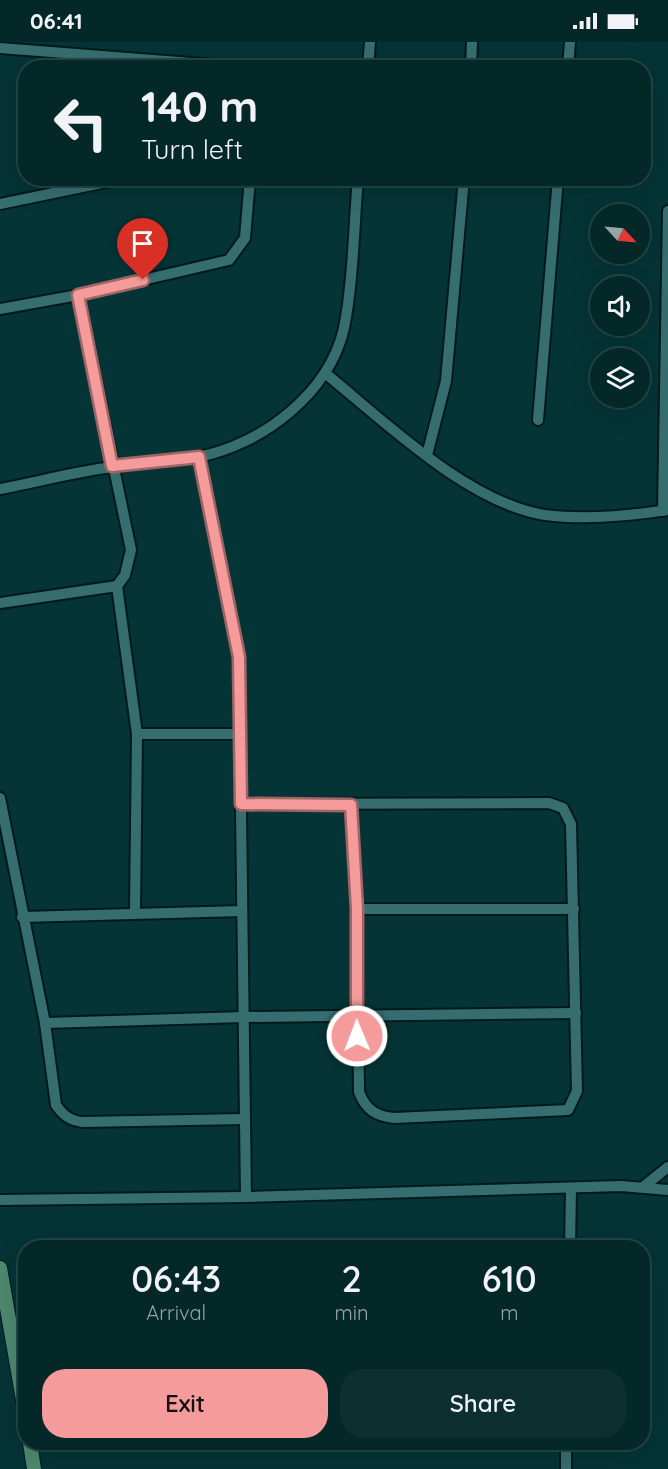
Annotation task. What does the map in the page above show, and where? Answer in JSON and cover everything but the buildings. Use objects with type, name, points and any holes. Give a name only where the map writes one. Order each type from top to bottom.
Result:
[{"type":"street","points":[[369,60],[370,42]]},
{"type":"street","points":[[471,60],[472,42]]},
{"type":"street","points":[[569,60],[570,42]]},
{"type":"street","points":[[0,48],[116,60]]},
{"type":"street","points":[[0,204],[87,186]]},
{"type":"street","points":[[0,309],[78,295],[230,260],[245,238],[249,186]]},
{"type":"street","points":[[0,489],[112,466],[199,457],[254,436],[283,420],[325,373],[344,328],[357,186]]},
{"type":"street","points":[[427,455],[446,381],[463,186]]},
{"type":"street","points":[[538,420],[557,186]]},
{"type":"street","points":[[325,373],[456,477],[511,505],[534,512],[588,517],[665,511],[668,211]]},
{"type":"street","points":[[78,295],[131,550],[125,575],[117,586],[137,734],[135,912]]},
{"type":"street","points":[[199,457],[236,636],[240,680],[246,1197]]},
{"type":"street","points":[[0,603],[117,586]]},
{"type":"street","points":[[137,734],[240,735]]},
{"type":"street","points":[[0,798],[45,1023],[56,1105],[64,1116],[73,1120],[245,1119]]},
{"type":"street","points":[[241,804],[549,803],[563,808],[571,824],[578,1091],[567,1110],[394,1118],[379,1116],[369,1109],[359,1092],[356,1017],[357,909],[351,805]]},
{"type":"street","points":[[357,909],[574,909]]},
{"type":"street","points":[[22,917],[135,912],[242,911]]},
{"type":"street","points":[[45,1023],[243,1017],[576,1013]]},
{"type":"street","points":[[643,1187],[668,1167]]},
{"type":"street","points":[[0,1200],[246,1197],[571,1188],[643,1187],[668,1190]]},
{"type":"street","points":[[570,1240],[571,1188]]},
{"type":"street","points":[[0,1268],[18,1371]]},
{"type":"street","points":[[31,1450],[34,1469]]},
{"type":"street","points":[[566,1450],[566,1469]]},
{"type":"route","points":[[143,280],[78,295],[112,466],[199,457],[239,657],[241,804],[351,805],[357,909],[357,1036]]}]
